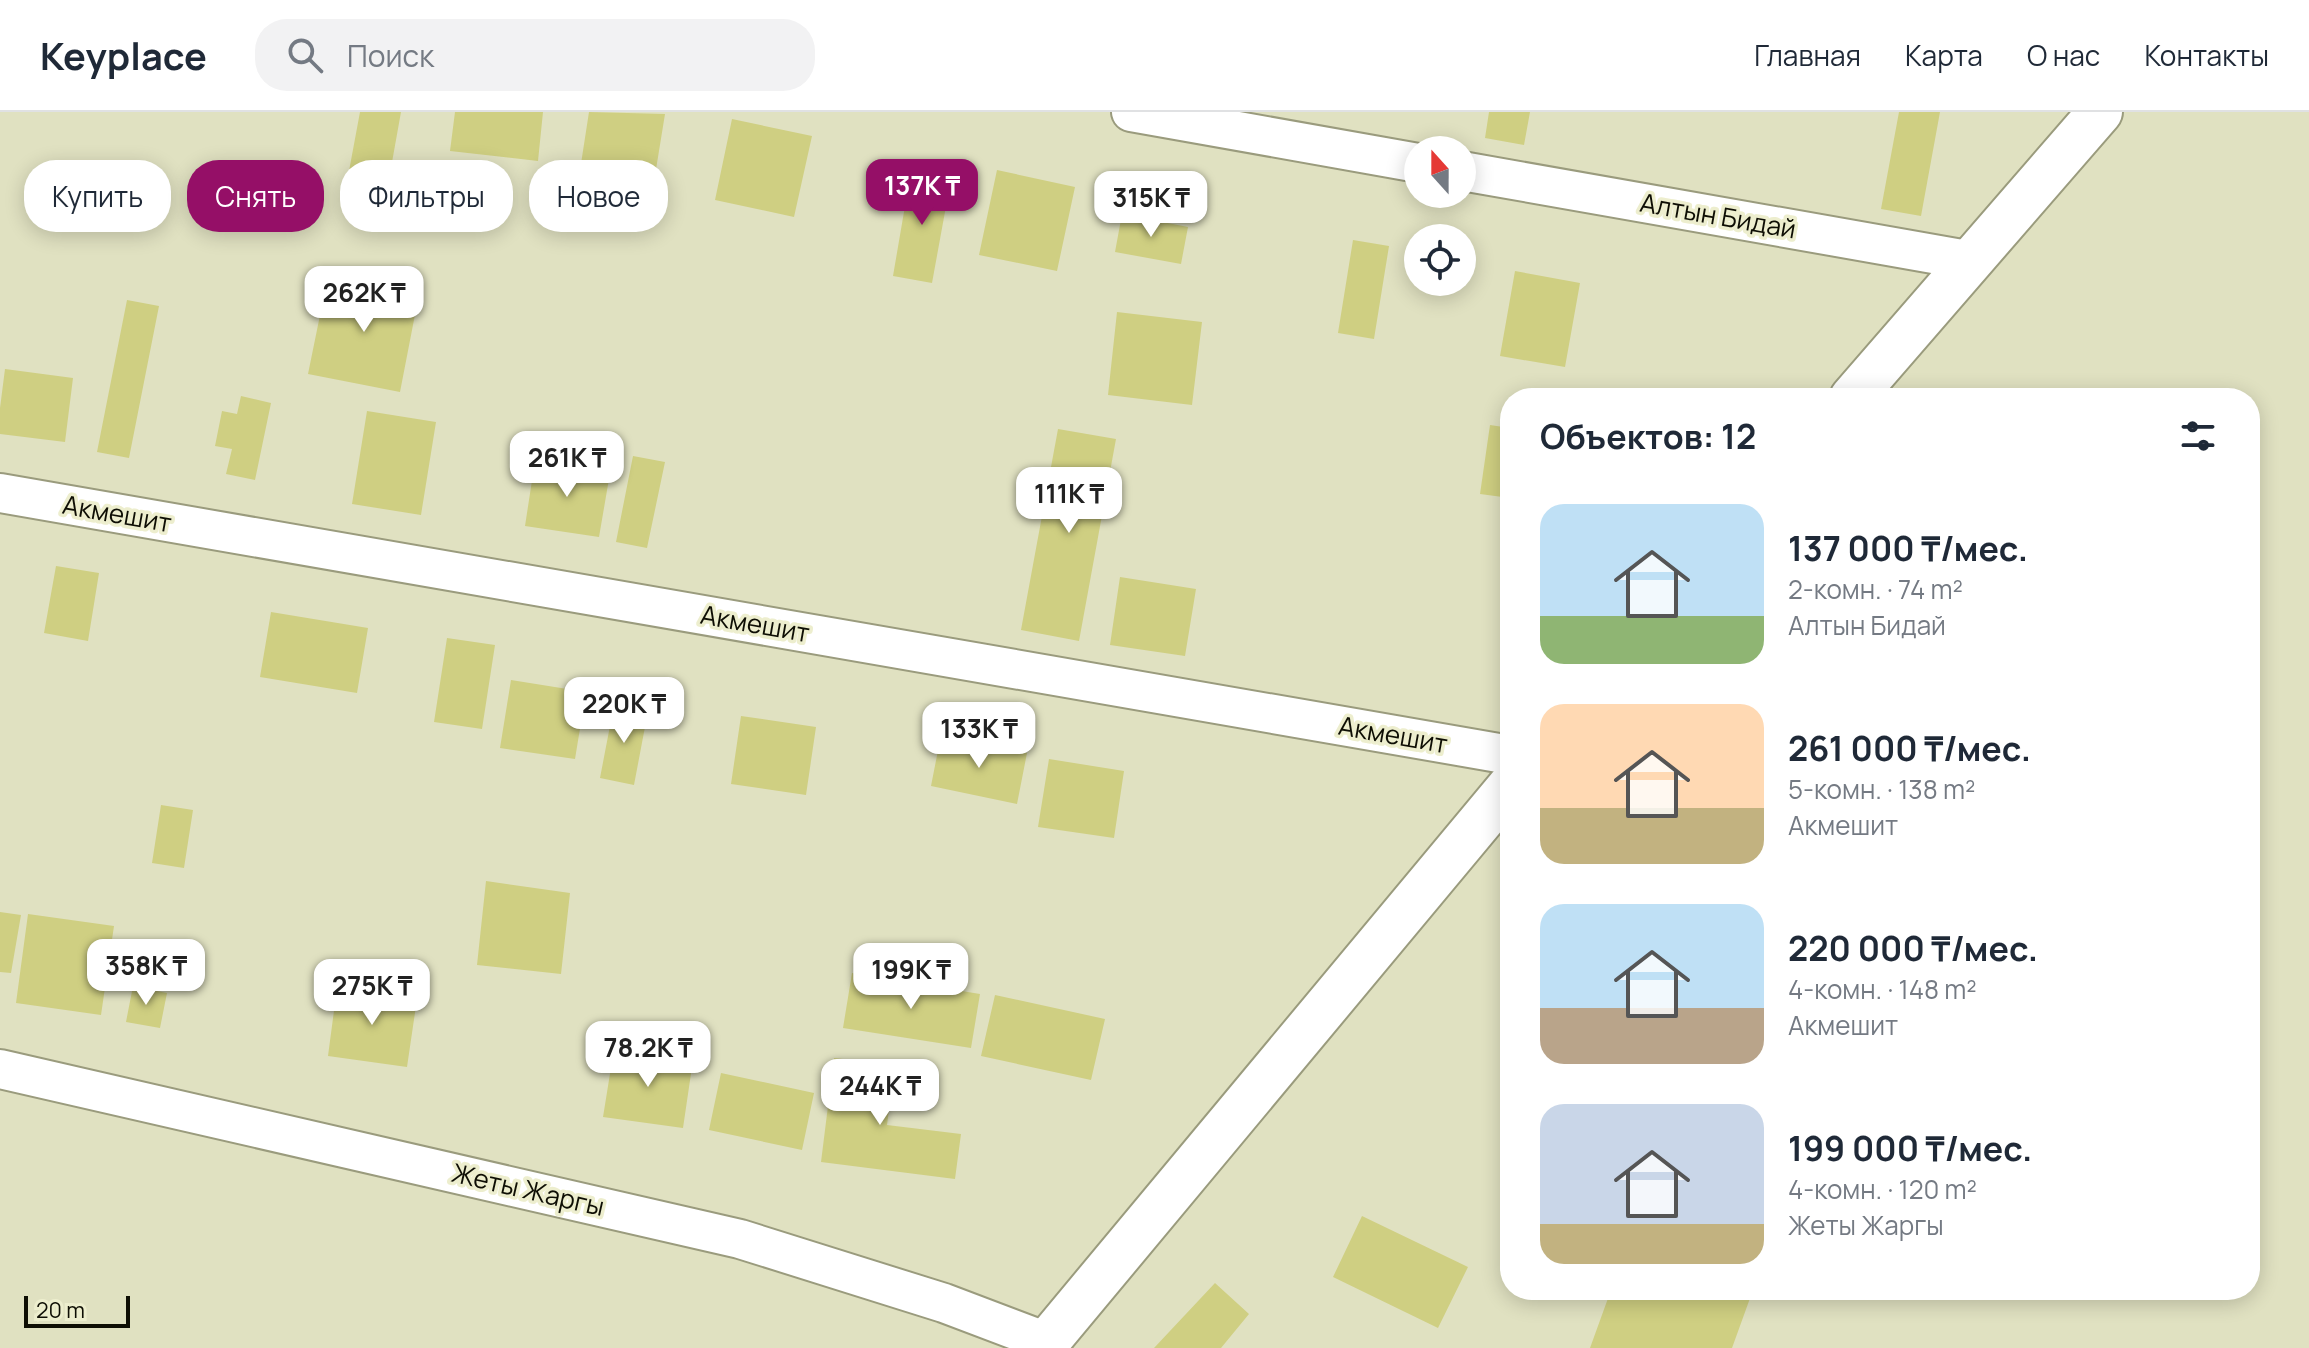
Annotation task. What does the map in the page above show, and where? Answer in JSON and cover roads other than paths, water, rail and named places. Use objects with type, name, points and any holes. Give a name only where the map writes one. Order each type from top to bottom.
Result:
[{"type":"street","points":[[1131,112],[1404,161]]},
{"type":"street","points":[[1861,388],[2100,112]]},
{"type":"street","name":"Алтын Бидай","points":[[1476,173],[1973,261]]},
{"type":"street","name":"Акмешит","points":[[0,493],[1500,753]]},
{"type":"street","points":[[1044,1345],[1500,798]]},
{"type":"street","name":"Жеты Жаргы","points":[[0,1069],[740,1239],[944,1303],[1044,1345]]}]
